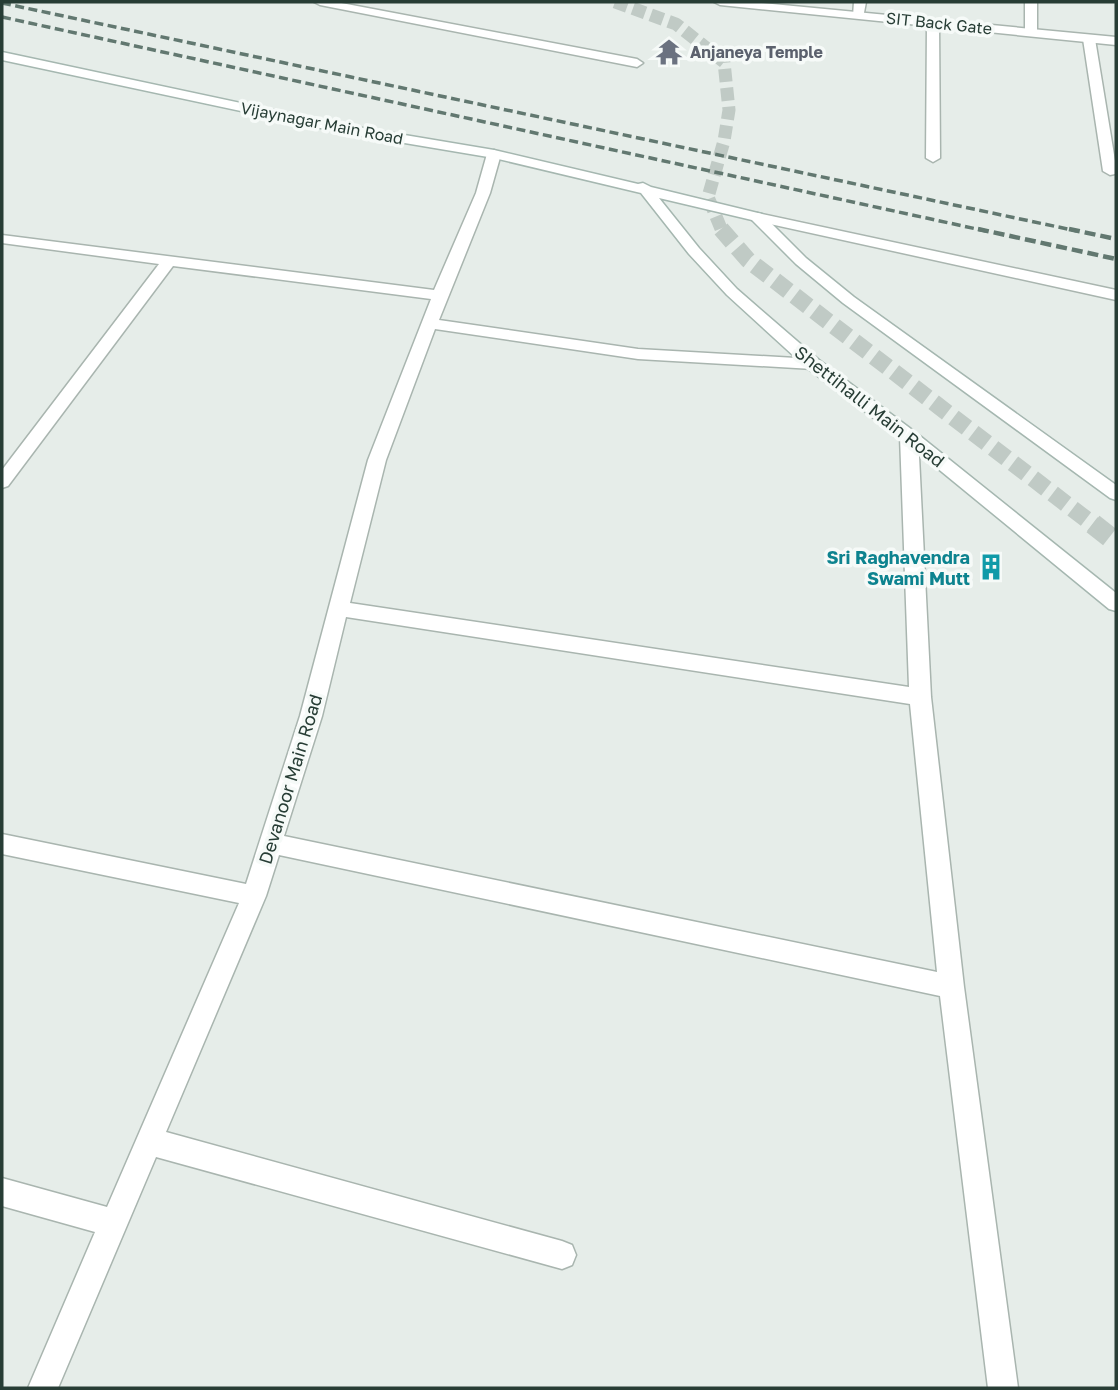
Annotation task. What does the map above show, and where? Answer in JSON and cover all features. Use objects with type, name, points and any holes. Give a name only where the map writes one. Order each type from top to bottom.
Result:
[{"type":"street","points":[[320,2],[637,63]]},
{"type":"street","name":"SIT Back Gate","points":[[720,2],[1116,41]]},
{"type":"street","points":[[859,16],[860,2]]},
{"type":"street","points":[[1031,2],[1031,32]]},
{"type":"street","points":[[933,23],[933,158]]},
{"type":"street","points":[[1089,39],[1110,171]]},
{"type":"street","name":"Vijaynagar Main Road","points":[[2,57],[339,128],[494,154],[643,187],[757,217],[1116,295]]},
{"type":"street","name":"Devanoor Main Road","points":[[43,1388],[254,896],[311,716],[377,460],[483,192],[494,154]]},
{"type":"street","name":"Shettihalli Main Road","points":[[643,187],[694,251],[732,292],[813,364],[909,436],[1116,604]]},
{"type":"street","points":[[757,217],[784,247],[829,285],[936,366],[1116,494]]},
{"type":"street","points":[[4,242],[440,296]]},
{"type":"street","points":[[2,482],[169,261]]},
{"type":"street","points":[[430,323],[638,354],[813,364]]},
{"type":"street","points":[[909,436],[920,697],[951,987],[1003,1388]]},
{"type":"street","points":[[339,608],[920,697]]},
{"type":"street","points":[[270,843],[951,987]]},
{"type":"street","points":[[2,844],[254,896]]},
{"type":"street","points":[[149,1141],[562,1255]]},
{"type":"street","points":[[2,1192],[114,1223]]},
{"type":"tunnel","points":[[615,2],[676,24],[724,62],[729,110],[724,141],[708,197],[721,229]]},
{"type":"tunnel","points":[[721,229],[748,260],[1095,526]]},
{"type":"tunnel","points":[[1093,524],[1116,542]]},
{"type":"railway","points":[[2,3],[1077,231]]},
{"type":"railway","points":[[2,17],[986,231]]},
{"type":"railway","points":[[978,229],[1116,259]]},
{"type":"railway","points":[[1069,229],[1116,239]]},
{"type":"place","name":"Anjaneya Temple","points":[[669,52]]},
{"type":"place","name":"Sri Raghavendra Swami Mutt","points":[[991,567]]}]
